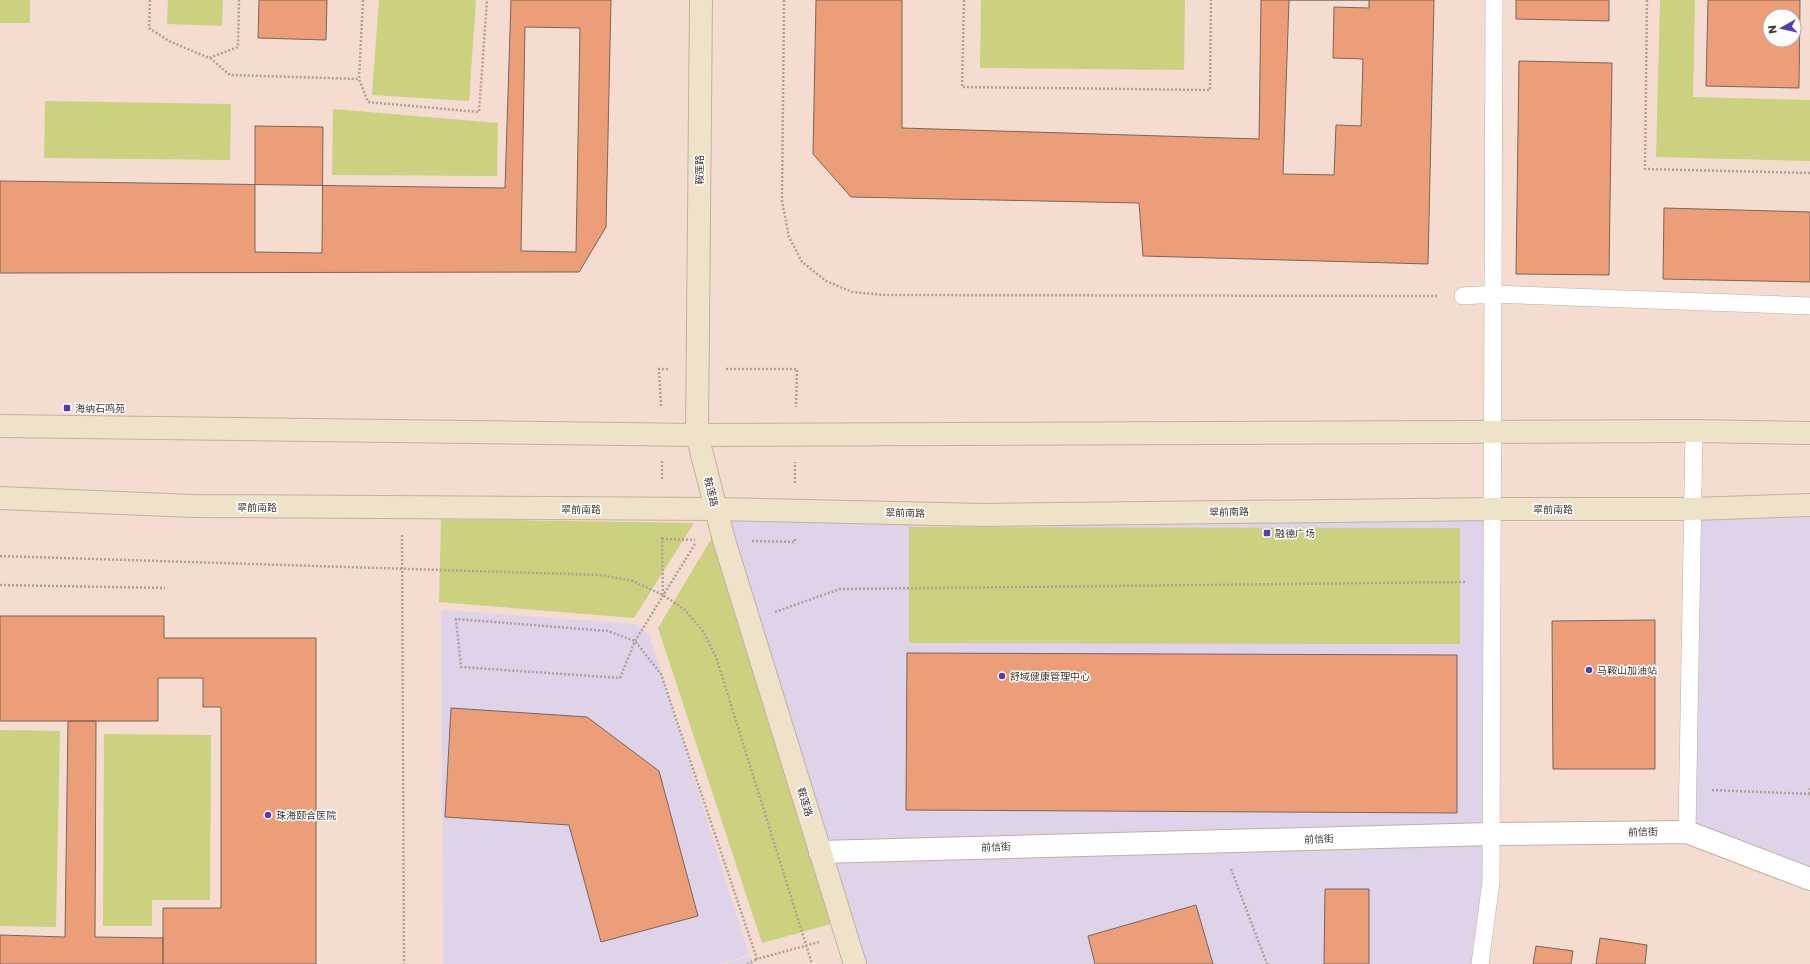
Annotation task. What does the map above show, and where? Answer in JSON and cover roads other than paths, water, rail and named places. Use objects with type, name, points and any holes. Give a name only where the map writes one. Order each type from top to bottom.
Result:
[{"type":"main road","name":"鞍莲路","points":[[701,0],[697,435],[715,509],[854,964]]},
{"type":"main road","points":[[0,426],[697,435],[1694,431],[1810,433]]},
{"type":"main road","name":"翠前南路","points":[[0,498],[193,506],[715,509],[984,515],[1493,509],[1693,509],[1810,506]]},
{"type":"street","name":"前信街","points":[[820,852],[1491,834],[1687,832],[1810,879]]},
{"type":"lane","points":[[1480,964],[1491,882],[1494,432],[1494,0]]},
{"type":"lane","points":[[1463,296],[1493,294],[1810,306]]},
{"type":"lane","points":[[1687,832],[1694,431]]},
{"type":"place","name":"海纳石鸣苑","points":[[67,408]]},
{"type":"place","name":"融德广场","points":[[1267,533]]},
{"type":"place","name":"马鞍山加油站","points":[[1589,670]]},
{"type":"place","name":"舒域健康管理中心","points":[[1002,676]]},
{"type":"place","name":"珠海颐合医院","points":[[268,815]]}]
